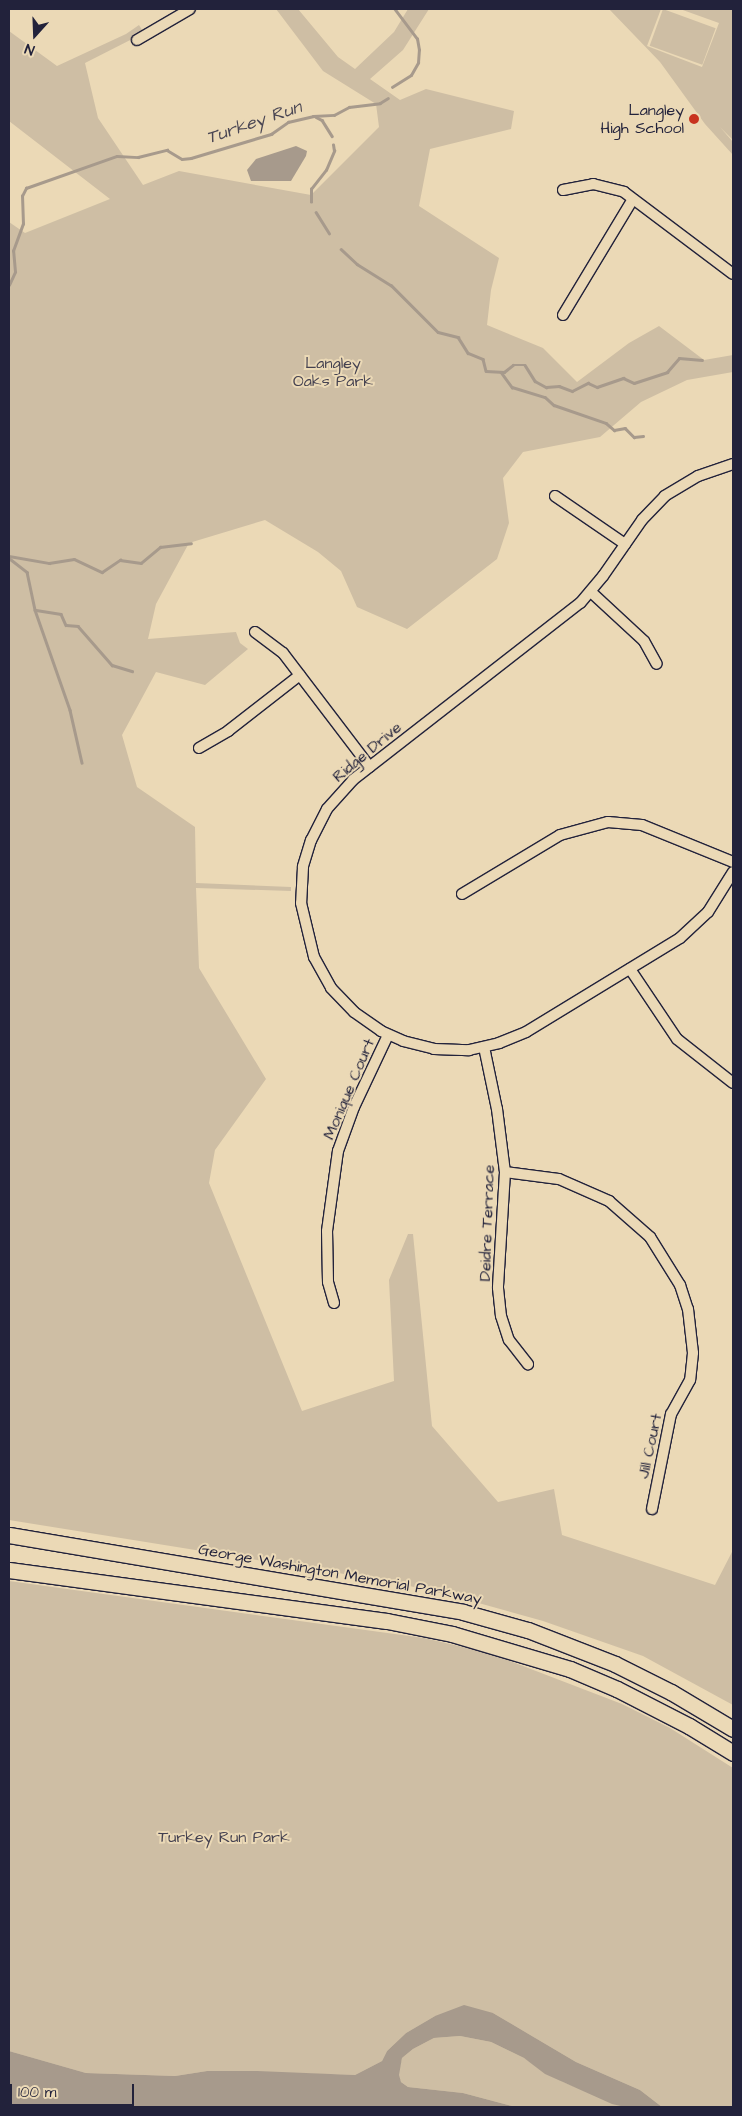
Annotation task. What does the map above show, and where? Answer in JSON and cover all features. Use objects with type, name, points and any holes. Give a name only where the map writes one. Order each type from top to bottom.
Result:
[{"type":"highway","name":"George Washington Memorial Parkway","points":[[9,1535],[463,1612],[528,1630],[615,1664],[671,1692],[733,1729]]},
{"type":"highway","points":[[9,1570],[387,1621],[452,1634],[532,1656],[610,1686],[689,1726],[733,1753]]},
{"type":"street","points":[[137,40],[190,9]]},
{"type":"street","points":[[563,190],[582,185],[604,185],[633,198],[733,274]]},
{"type":"street","points":[[563,315],[633,198]]},
{"type":"street","name":"Ridge Drive","points":[[733,464],[698,476],[665,496],[625,544],[591,592],[370,767],[338,796],[318,824],[304,862],[301,903],[307,940],[327,981],[354,1012],[388,1035],[434,1049],[484,1047],[526,1032],[630,969],[695,925],[720,896],[733,872]]},
{"type":"street","points":[[555,496],[625,544]]},
{"type":"street","points":[[591,592],[644,641],[657,664]]},
{"type":"street","points":[[255,632],[283,653],[370,767]]},
{"type":"street","points":[[199,748],[228,731],[300,675]]},
{"type":"street","points":[[462,894],[560,835],[608,822],[642,824],[733,862]]},
{"type":"street","points":[[630,969],[677,1039],[733,1083]]},
{"type":"street","name":"Monique Court","points":[[334,1303],[328,1282],[327,1231],[338,1151],[354,1107],[388,1035]]},
{"type":"street","name":"Deidre Terrace","points":[[484,1047],[497,1109],[506,1172],[498,1288],[501,1316],[509,1340],[528,1364]]},
{"type":"street","name":"Jill Court","points":[[506,1172],[559,1179],[609,1201],[650,1237],[680,1285],[688,1309],[693,1353],[690,1380],[671,1414],[652,1509]]},
{"type":"green space","name":"Langley Oaks Park","points":[[276,9],[298,9],[338,57],[355,69],[394,32],[408,9],[429,9],[403,50],[370,79],[400,100],[426,89],[514,111],[511,129],[430,149],[419,206],[499,258],[491,290],[487,325],[543,348],[577,382],[629,343],[659,326],[704,360],[733,355],[733,372],[687,380],[641,402],[600,437],[523,452],[503,478],[509,523],[497,559],[407,629],[357,607],[341,571],[318,552],[265,520],[189,543],[156,604],[148,639],[236,632],[240,643],[248,649],[205,685],[156,672],[122,735],[137,787],[195,827],[196,883],[291,887],[291,891],[196,888],[199,968],[266,1079],[215,1150],[209,1183],[302,1411],[394,1381],[389,1280],[408,1234],[413,1234],[432,1426],[498,1502],[554,1489],[562,1535],[715,1585],[733,1550],[733,1705],[643,1656],[543,1621],[457,1597],[388,1581],[9,1520],[9,222],[25,233],[110,199],[9,121],[9,31],[57,66],[126,34],[139,25],[144,33],[85,63],[98,118],[143,185],[179,171],[311,195],[379,127],[376,104],[323,71]]},
{"type":"green space","points":[[609,9],[661,9],[647,46],[702,67],[719,23],[680,9],[733,9],[733,140],[720,127],[733,142],[733,155],[705,124],[660,62]]},
{"type":"green space","points":[[663,9],[716,28],[702,65],[650,46]]},
{"type":"green space","name":"Turkey Run Park","points":[[9,1581],[424,1638],[489,1653],[622,1704],[670,1728],[733,1768],[733,2107],[662,2107],[640,2090],[576,2062],[493,2013],[435,2016],[406,2033],[387,2051],[382,2061],[355,2075],[207,2071],[175,2076],[86,2073],[9,2051]]},
{"type":"green space","points":[[460,2036],[491,2042],[524,2058],[563,2082],[625,2107],[516,2107],[463,2093],[408,2087],[401,2082],[398,2075],[402,2058],[413,2049],[434,2038]]},
{"type":"shaded area","points":[[296,146],[307,151],[291,181],[251,181],[247,170],[256,159]]},
{"type":"shaded area","points":[[464,2005],[493,2013],[576,2062],[640,2090],[662,2107],[625,2107],[612,2104],[545,2074],[524,2058],[491,2042],[460,2036],[434,2038],[413,2049],[402,2058],[399,2075],[401,2082],[408,2087],[463,2093],[516,2107],[9,2107],[9,2051],[86,2073],[175,2076],[207,2071],[257,2071],[355,2075],[382,2061],[387,2051],[406,2033],[435,2016]]},
{"type":"waterway","name":"Turkey Run","points":[[392,87],[411,75],[418,63],[419,50],[417,39],[394,9]]},
{"type":"waterway","name":"Turkey Run","points":[[9,285],[15,272],[13,251],[23,224],[22,196],[26,188],[117,156],[138,157],[167,150],[182,159],[191,158],[271,134],[288,122],[313,116],[334,115],[349,107],[380,103],[388,98]]},
{"type":"waterway","points":[[316,117],[322,120],[332,136]]},
{"type":"waterway","points":[[311,202],[311,189],[326,170],[334,151],[333,145]]},
{"type":"waterway","points":[[316,212],[329,233]]},
{"type":"waterway","points":[[341,249],[357,264],[391,285],[438,332],[458,337],[468,353],[483,359],[486,371],[504,372],[513,365],[525,365],[535,381],[546,387],[559,386],[572,391],[588,383],[597,387],[623,378],[634,383],[667,372],[679,358],[702,360]]},
{"type":"waterway","points":[[501,372],[512,387],[545,397],[554,405],[606,423],[614,430],[625,428],[634,437],[643,436]]},
{"type":"waterway","points":[[9,556],[49,563],[74,559],[102,572],[120,560],[141,563],[160,547],[191,543]]},
{"type":"waterway","points":[[9,558],[27,572],[35,610],[70,710],[82,763]]},
{"type":"waterway","points":[[36,610],[61,614],[66,625],[78,626],[112,665],[132,671]]},
{"type":"place","name":"Langley High School","points":[[694,119]]}]
